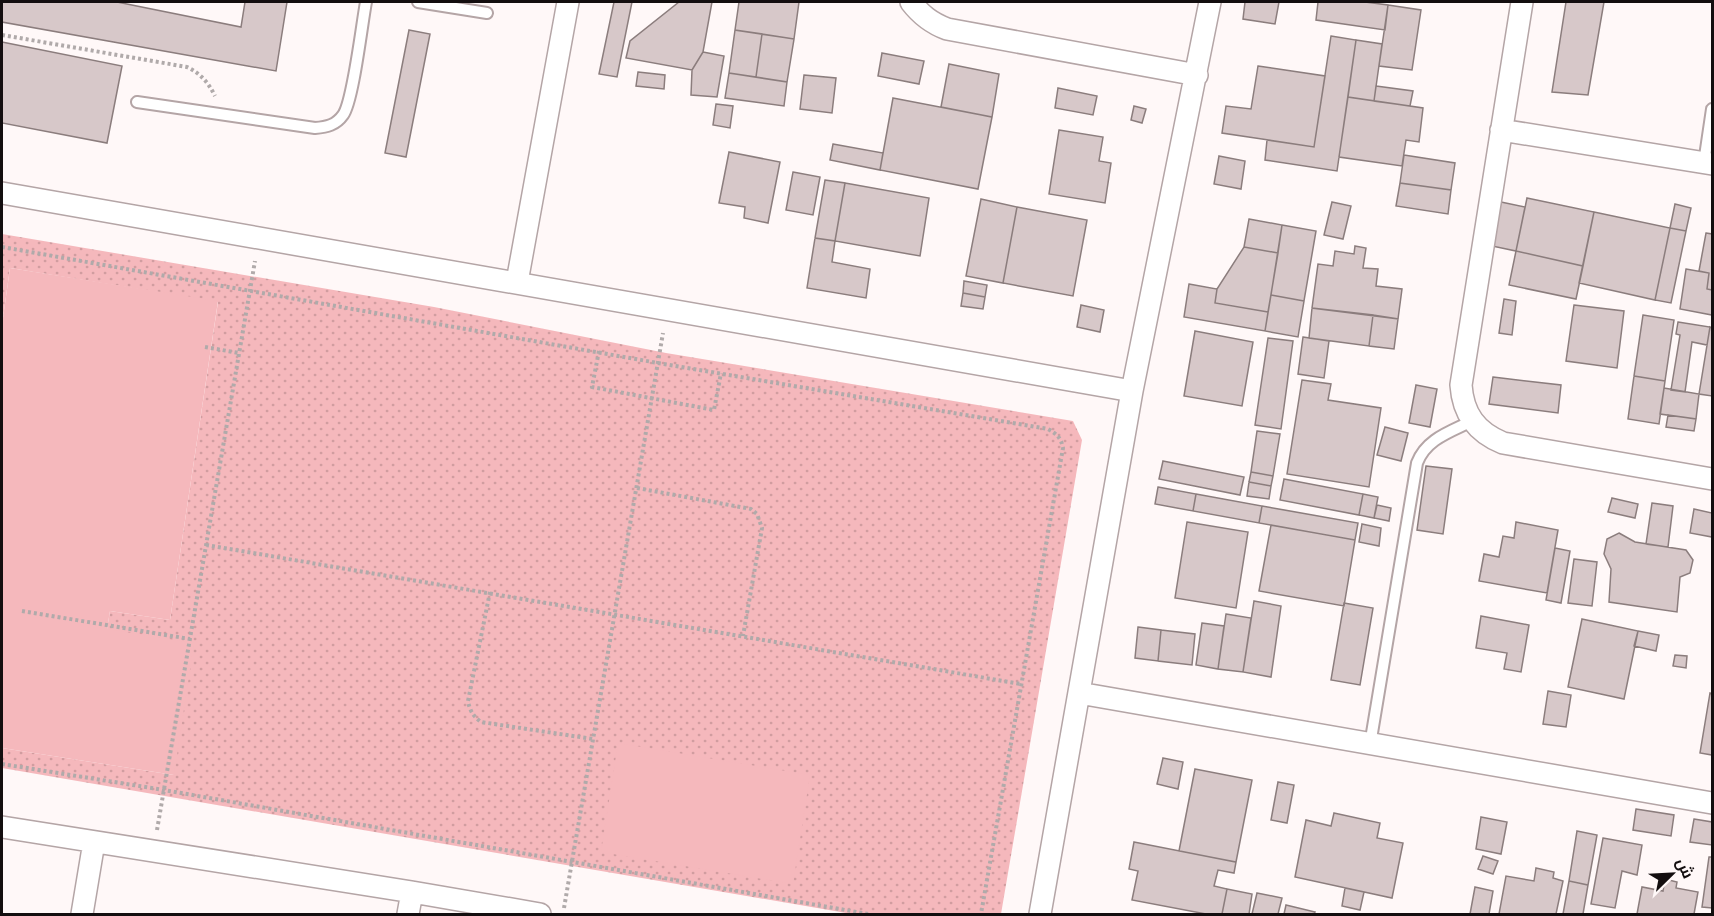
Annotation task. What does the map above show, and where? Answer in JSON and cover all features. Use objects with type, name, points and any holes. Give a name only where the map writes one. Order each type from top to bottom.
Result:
[{"type":"street","points":[[517,282],[568,2]]},
{"type":"street","points":[[911,2],[932,23],[947,29],[1197,75]]},
{"type":"street","points":[[1040,915],[1132,391],[1210,2]]},
{"type":"street","points":[[1522,2],[1461,385],[1465,410],[1480,431],[1503,443],[1713,479]]},
{"type":"street","points":[[1501,130],[1708,164]]},
{"type":"street","points":[[2,193],[1132,391]]},
{"type":"street","points":[[1078,693],[1713,803]]},
{"type":"street","points":[[2,827],[412,892],[540,915]]},
{"type":"street","points":[[82,915],[94,842]]},
{"type":"street","points":[[408,915],[412,892]]},
{"type":"lane","points":[[137,102],[315,128],[336,123],[348,108],[366,2]]},
{"type":"lane","points":[[418,2],[487,13]]},
{"type":"lane","points":[[1708,164],[1713,109]]},
{"type":"lane","points":[[1370,745],[1417,463],[1424,449],[1430,444],[1472,421]]},
{"type":"path","points":[[2,35],[187,67],[199,73],[209,84],[226,115]]},
{"type":"path","points":[[153,851],[259,238]]},
{"type":"path","points":[[2,247],[658,363],[1037,427],[1056,433],[1063,448],[981,915]]},
{"type":"path","points":[[563,915],[668,309]]},
{"type":"path","points":[[205,347],[239,353]]},
{"type":"path","points":[[599,351],[592,387],[714,410],[721,373]]},
{"type":"path","points":[[637,488],[751,509],[757,514],[762,528],[743,636]]},
{"type":"path","points":[[206,545],[1021,684]]},
{"type":"path","points":[[490,592],[468,701],[470,711],[482,722],[593,739]]},
{"type":"path","points":[[22,611],[190,639]]},
{"type":"path","points":[[2,764],[164,790],[868,915]]},
{"type":"shaded area","points":[[2,234],[434,307],[666,353],[1073,421],[1082,440],[1001,914],[852,914],[2,768],[2,748],[174,775],[107,629],[110,611],[170,620],[218,302],[10,268],[2,325]]},
{"type":"shaded area","points":[[10,268],[218,301],[170,620],[110,611],[107,629],[194,643],[174,775],[2,748],[2,325]]},
{"type":"shaded area","points":[[618,743],[810,775],[793,884],[601,852]]},
{"type":"building","points":[[2,2],[117,2],[241,27],[245,2],[287,2],[276,71],[2,22]]},
{"type":"building","points":[[614,2],[632,2],[617,77],[599,74]]},
{"type":"building","points":[[679,2],[712,2],[703,52],[692,70],[626,58],[630,41]]},
{"type":"building","points":[[739,2],[799,2],[794,39],[735,30]]},
{"type":"building","points":[[1245,2],[1279,2],[1275,24],[1243,19]]},
{"type":"building","points":[[1318,2],[1365,2],[1388,5],[1385,30],[1316,20]]},
{"type":"building","points":[[1566,2],[1604,2],[1588,95],[1552,92]]},
{"type":"building","points":[[1388,5],[1421,10],[1412,70],[1379,66]]},
{"type":"building","points":[[409,30],[430,34],[406,157],[385,153]]},
{"type":"building","points":[[735,30],[762,34],[756,77],[729,73]]},
{"type":"building","points":[[762,34],[794,39],[787,82],[756,77]]},
{"type":"building","points":[[1331,36],[1356,40],[1337,171],[1265,160],[1267,140],[1314,147]]},
{"type":"building","points":[[1356,40],[1382,44],[1374,101],[1348,97]]},
{"type":"building","points":[[2,42],[122,66],[107,143],[2,123]]},
{"type":"building","points":[[703,52],[724,56],[717,97],[691,95],[692,70]]},
{"type":"building","points":[[882,53],[924,61],[919,84],[878,76]]},
{"type":"building","points":[[949,64],[999,74],[992,117],[941,107]]},
{"type":"building","points":[[1258,66],[1325,76],[1314,147],[1222,133],[1226,106],[1251,109]]},
{"type":"building","points":[[638,72],[665,75],[664,89],[636,86]]},
{"type":"building","points":[[729,73],[787,82],[784,106],[725,98]]},
{"type":"building","points":[[804,75],[836,78],[832,113],[800,109]]},
{"type":"building","points":[[1376,86],[1413,91],[1410,106],[1374,101]]},
{"type":"building","points":[[1058,88],[1097,96],[1093,115],[1055,108]]},
{"type":"building","points":[[1348,97],[1423,108],[1419,142],[1406,140],[1402,166],[1339,157]]},
{"type":"building","points":[[893,98],[992,117],[978,189],[880,170]]},
{"type":"building","points":[[716,104],[733,106],[730,128],[713,125]]},
{"type":"building","points":[[1134,106],[1146,109],[1142,123],[1131,120]]},
{"type":"building","points":[[1059,130],[1103,137],[1099,161],[1111,163],[1105,203],[1049,194]]},
{"type":"building","points":[[833,144],[883,153],[880,170],[830,160]]},
{"type":"building","points":[[729,152],[780,162],[768,223],[744,218],[745,207],[719,203]]},
{"type":"building","points":[[1404,155],[1455,163],[1451,190],[1400,183]]},
{"type":"building","points":[[1219,156],[1245,161],[1241,189],[1214,184]]},
{"type":"building","points":[[793,172],[820,177],[813,215],[786,210]]},
{"type":"building","points":[[825,180],[845,183],[835,241],[815,238]]},
{"type":"building","points":[[845,183],[929,198],[920,256],[835,241]]},
{"type":"building","points":[[1400,183],[1451,190],[1448,214],[1396,206]]},
{"type":"building","points":[[1527,198],[1594,212],[1583,266],[1516,251]]},
{"type":"building","points":[[981,199],[1017,207],[1003,283],[966,276]]},
{"type":"building","points":[[1332,202],[1351,206],[1343,239],[1324,235]]},
{"type":"building","points":[[1501,202],[1525,207],[1516,251],[1492,246]]},
{"type":"building","points":[[1675,204],[1691,208],[1686,231],[1670,228]]},
{"type":"building","points":[[1017,207],[1087,220],[1073,296],[1003,283]]},
{"type":"building","points":[[1594,212],[1670,228],[1655,300],[1579,283]]},
{"type":"building","points":[[1249,219],[1282,225],[1278,253],[1244,247]]},
{"type":"building","points":[[1282,225],[1316,231],[1304,301],[1271,295]]},
{"type":"building","points":[[1670,228],[1686,231],[1671,303],[1655,300]]},
{"type":"building","points":[[1706,233],[1712,234],[1712,290],[1707,289],[1709,273],[1699,271]]},
{"type":"building","points":[[815,238],[835,241],[832,262],[870,269],[866,298],[807,288]]},
{"type":"building","points":[[1355,246],[1366,248],[1363,268],[1378,269],[1376,286],[1402,289],[1398,319],[1312,308],[1318,264],[1333,266],[1335,251],[1354,254]]},
{"type":"building","points":[[1244,247],[1278,253],[1268,312],[1215,303],[1217,289]]},
{"type":"building","points":[[1516,251],[1583,266],[1576,299],[1509,285]]},
{"type":"building","points":[[1686,269],[1709,273],[1707,289],[1712,290],[1712,315],[1680,309]]},
{"type":"building","points":[[964,281],[987,285],[985,297],[963,293]]},
{"type":"building","points":[[1189,284],[1217,289],[1215,303],[1268,312],[1265,331],[1184,317]]},
{"type":"building","points":[[963,293],[985,297],[983,309],[961,306]]},
{"type":"building","points":[[1271,295],[1304,301],[1298,337],[1265,331]]},
{"type":"building","points":[[1504,299],[1516,301],[1512,335],[1499,333]]},
{"type":"building","points":[[1081,305],[1104,310],[1100,332],[1077,327]]},
{"type":"building","points":[[1574,305],[1624,311],[1617,368],[1566,361]]},
{"type":"building","points":[[1312,308],[1373,315],[1369,346],[1309,338]]},
{"type":"building","points":[[1373,315],[1398,319],[1394,349],[1369,346]]},
{"type":"building","points":[[1643,315],[1674,320],[1665,381],[1634,376]]},
{"type":"building","points":[[1678,322],[1710,327],[1707,345],[1692,342],[1685,392],[1671,390],[1680,335],[1676,334]]},
{"type":"building","points":[[1710,327],[1712,328],[1712,396],[1699,394]]},
{"type":"building","points":[[1195,331],[1253,342],[1242,406],[1184,396]]},
{"type":"building","points":[[1303,337],[1329,341],[1324,378],[1298,374]]},
{"type":"building","points":[[1268,338],[1293,341],[1281,429],[1255,425]]},
{"type":"building","points":[[1634,376],[1665,381],[1659,424],[1628,419]]},
{"type":"building","points":[[1493,377],[1561,385],[1558,413],[1489,404]]},
{"type":"building","points":[[1302,380],[1331,384],[1328,400],[1381,408],[1369,487],[1287,474]]},
{"type":"building","points":[[1416,385],[1437,389],[1430,427],[1409,423]]},
{"type":"building","points":[[1664,388],[1699,394],[1696,419],[1660,414]]},
{"type":"building","points":[[1668,415],[1696,419],[1694,431],[1666,427]]},
{"type":"building","points":[[1385,427],[1408,433],[1401,461],[1377,455]]},
{"type":"building","points":[[1257,431],[1280,434],[1273,476],[1251,472]]},
{"type":"building","points":[[1163,461],[1244,477],[1240,495],[1159,479]]},
{"type":"building","points":[[1426,466],[1452,469],[1443,534],[1417,530]]},
{"type":"building","points":[[1251,472],[1273,476],[1271,486],[1249,482]]},
{"type":"building","points":[[1284,479],[1363,494],[1359,515],[1280,500]]},
{"type":"building","points":[[1249,482],[1271,486],[1269,499],[1247,496]]},
{"type":"building","points":[[1158,487],[1196,494],[1193,511],[1155,504]]},
{"type":"building","points":[[1196,494],[1262,506],[1259,523],[1193,511]]},
{"type":"building","points":[[1363,494],[1378,497],[1374,518],[1359,515]]},
{"type":"building","points":[[1612,498],[1638,504],[1635,518],[1608,512]]},
{"type":"building","points":[[1652,503],[1673,506],[1668,547],[1646,544]]},
{"type":"building","points":[[1377,505],[1391,508],[1389,521],[1374,518]]},
{"type":"building","points":[[1262,506],[1358,523],[1355,540],[1259,523]]},
{"type":"building","points":[[1694,509],[1712,513],[1712,537],[1690,533]]},
{"type":"building","points":[[1187,522],[1248,532],[1236,608],[1175,598]]},
{"type":"building","points":[[1516,522],[1558,530],[1547,593],[1479,581],[1484,554],[1499,557],[1503,536],[1514,538]]},
{"type":"building","points":[[1362,524],[1381,528],[1379,546],[1359,542]]},
{"type":"building","points":[[1271,525],[1355,540],[1344,606],[1259,591]]},
{"type":"building","points":[[1619,533],[1635,542],[1686,550],[1693,560],[1690,573],[1680,577],[1677,612],[1609,602],[1611,569],[1604,554],[1607,539]]},
{"type":"building","points":[[1555,548],[1570,551],[1561,603],[1546,600]]},
{"type":"building","points":[[1574,559],[1597,562],[1592,606],[1568,603]]},
{"type":"building","points":[[1254,601],[1281,606],[1271,677],[1243,672]]},
{"type":"building","points":[[1344,603],[1373,608],[1360,685],[1331,680]]},
{"type":"building","points":[[1226,614],[1251,618],[1243,672],[1218,669]]},
{"type":"building","points":[[1481,616],[1529,625],[1521,672],[1504,669],[1507,653],[1476,648]]},
{"type":"building","points":[[1582,619],[1638,631],[1624,699],[1568,687]]},
{"type":"building","points":[[1202,623],[1224,626],[1218,669],[1196,665]]},
{"type":"building","points":[[1138,627],[1161,630],[1158,661],[1135,658]]},
{"type":"building","points":[[1161,630],[1195,634],[1192,665],[1158,661]]},
{"type":"building","points":[[1638,631],[1659,635],[1656,651],[1634,646]]},
{"type":"building","points":[[1675,655],[1687,656],[1686,668],[1673,666]]},
{"type":"building","points":[[1548,691],[1571,695],[1566,727],[1543,724]]},
{"type":"building","points":[[1710,693],[1712,694],[1712,755],[1700,753]]},
{"type":"building","points":[[1163,758],[1183,762],[1178,789],[1157,784]]},
{"type":"building","points":[[1195,769],[1252,780],[1236,862],[1179,851]]},
{"type":"building","points":[[1278,782],[1294,785],[1287,823],[1271,820]]},
{"type":"building","points":[[1636,809],[1674,815],[1671,836],[1633,830]]},
{"type":"building","points":[[1334,813],[1380,823],[1377,838],[1403,843],[1392,898],[1295,877],[1306,820],[1331,826]]},
{"type":"building","points":[[1481,817],[1507,822],[1501,854],[1476,849]]},
{"type":"building","points":[[1694,819],[1712,822],[1712,845],[1690,842]]},
{"type":"building","points":[[1577,831],[1597,835],[1588,885],[1569,881]]},
{"type":"building","points":[[1603,838],[1642,845],[1637,875],[1622,871],[1615,908],[1591,904]]},
{"type":"building","points":[[1134,842],[1236,862],[1234,873],[1218,870],[1214,886],[1227,889],[1222,914],[1206,914],[1132,900],[1138,871],[1129,869]]},
{"type":"building","points":[[1483,856],[1498,861],[1493,874],[1478,869]]},
{"type":"building","points":[[1709,857],[1712,857],[1712,908],[1702,907]]},
{"type":"building","points":[[1536,868],[1554,872],[1553,878],[1563,881],[1556,914],[1499,914],[1506,876],[1534,881]]},
{"type":"building","points":[[1665,879],[1677,882],[1676,888],[1698,892],[1694,914],[1637,914],[1642,887],[1663,891]]},
{"type":"building","points":[[1569,881],[1588,885],[1583,914],[1563,914]]},
{"type":"building","points":[[1475,887],[1493,891],[1489,914],[1470,914]]},
{"type":"building","points":[[1345,888],[1364,892],[1360,910],[1342,906]]},
{"type":"building","points":[[1227,889],[1252,894],[1249,914],[1222,914]]},
{"type":"building","points":[[1257,893],[1282,898],[1278,914],[1252,914]]},
{"type":"building","points":[[1286,905],[1315,912],[1314,914],[1284,914]]}]
